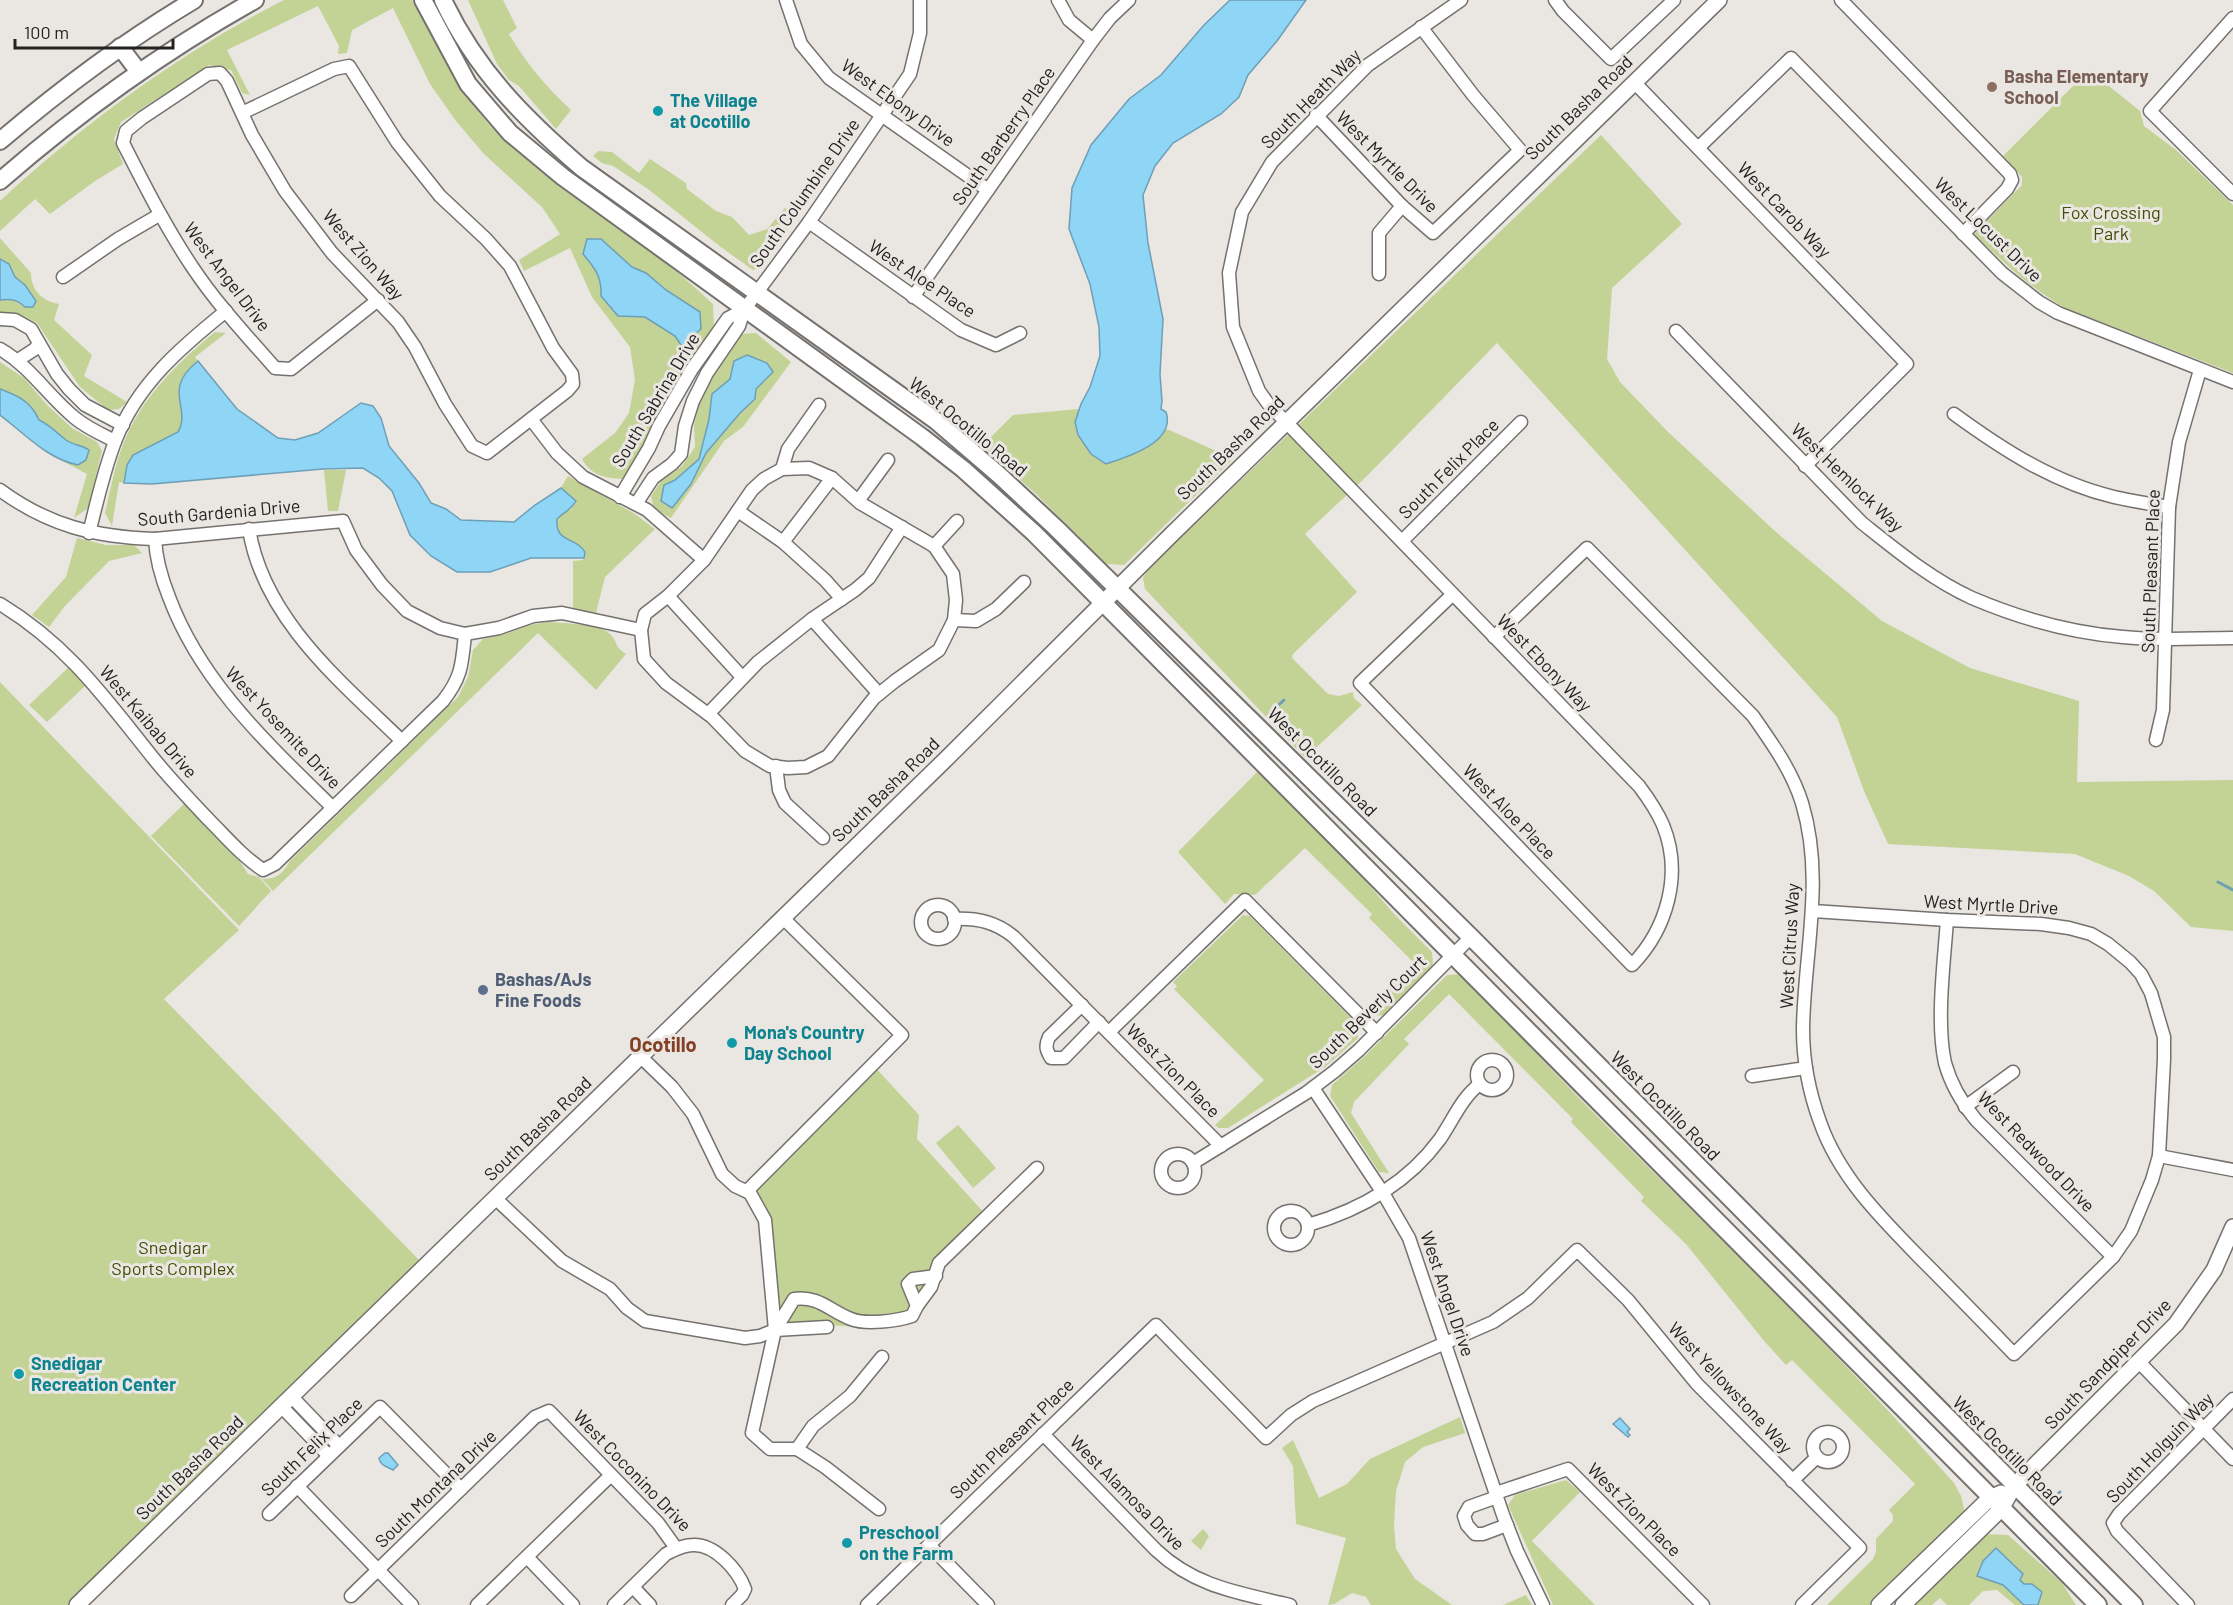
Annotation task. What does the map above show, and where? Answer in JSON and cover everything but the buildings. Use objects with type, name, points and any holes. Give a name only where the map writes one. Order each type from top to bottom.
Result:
[{"type":"main road","points":[[0,141],[56,94],[120,47],[194,0]]},
{"type":"main road","points":[[0,181],[62,129],[139,72],[255,0]]},
{"type":"main road","name":"West Ocotillo Road","points":[[423,0],[468,84],[510,133],[563,177],[963,469],[1034,533],[2098,1605]]},
{"type":"main road","name":"West Ocotillo Road","points":[[443,0],[477,60],[504,95],[547,139],[574,161],[935,420],[999,475],[1472,937],[2134,1605]]},
{"type":"main road","points":[[120,47],[139,72]]},
{"type":"main road","points":[[495,116],[522,130],[562,162],[574,161]]},
{"type":"street","name":"West Ebony Drive","points":[[786,0],[801,44],[830,78],[988,190]]},
{"type":"street","points":[[882,115],[910,74],[920,33],[920,0]]},
{"type":"street","points":[[1058,0],[1069,20],[1093,40]]},
{"type":"street","name":"South Barberry Place","points":[[914,297],[1093,40],[1110,18],[1129,0]]},
{"type":"street","name":"South Heath Way","points":[[1286,422],[1259,391],[1233,327],[1229,273],[1242,212],[1272,162],[1316,115],[1368,65],[1461,0]]},
{"type":"street","points":[[1556,0],[1563,12],[1611,59],[1674,0]]},
{"type":"street","name":"South Basha Road","points":[[77,1605],[1017,690],[1103,601],[1719,0]]},
{"type":"street","points":[[1841,0],[2010,174],[2012,180],[2007,189],[1963,234]]},
{"type":"street","points":[[2233,18],[2150,111],[2233,194]]},
{"type":"street","name":"West Myrtle Drive","points":[[1316,115],[1402,206],[1434,233],[1520,150],[1473,95],[1422,27]]},
{"type":"street","name":"West Locust Drive","points":[[1698,148],[1791,58],[2002,273],[2038,302],[2080,323],[2233,382]]},
{"type":"street","points":[[242,113],[334,69],[349,66],[397,142],[440,196],[486,239],[510,266],[553,348],[572,374],[573,384],[567,391],[531,419],[557,453],[583,477],[647,510],[704,560]]},
{"type":"street","name":"West Zion Way","points":[[126,131],[208,74],[220,74],[227,81],[252,135],[285,191],[332,253],[398,322],[472,446],[487,453],[531,419]]},
{"type":"street","name":"West Carob Way","points":[[1634,81],[1907,364],[1805,466]]},
{"type":"street","name":"South Columbine Drive","points":[[744,309],[809,222],[882,115]]},
{"type":"street","name":"West Angel Drive","points":[[126,131],[123,143],[159,214],[194,270],[225,311],[275,368],[291,369],[378,300]]},
{"type":"street","points":[[1378,274],[1379,233],[1402,206]]},
{"type":"street","points":[[63,277],[159,214]]},
{"type":"street","name":"West Aloe Place","points":[[809,222],[961,330],[996,345],[1020,333]]},
{"type":"street","name":"South Sabrina Drive","points":[[620,497],[650,448],[659,426],[692,369],[728,318],[744,309]]},
{"type":"street","name":"South Sabrina Drive","points":[[636,504],[653,478],[681,454],[685,426],[693,400],[707,373],[739,326],[744,309]]},
{"type":"street","points":[[89,533],[115,441],[146,387],[182,346],[225,311]]},
{"type":"street","points":[[0,319],[15,320],[31,329],[69,389],[85,405],[123,425]]},
{"type":"street","name":"West Hemlock Way","points":[[1676,331],[1862,523],[1895,550],[1971,597],[2047,623],[2077,630],[2123,637],[2233,638]]},
{"type":"street","points":[[18,360],[35,349],[39,343]]},
{"type":"street","points":[[0,349],[18,360],[76,419],[115,441]]},
{"type":"street","name":"South Pleasant Place","points":[[2156,740],[2163,710],[2169,507],[2179,441],[2200,370]]},
{"type":"street","points":[[782,469],[788,449],[819,405]]},
{"type":"street","points":[[1953,414],[1993,442],[2046,472],[2112,497],[2169,507]]},
{"type":"street","name":"West Ebony Way","points":[[1286,422],[1639,786],[1652,805],[1663,826],[1670,849],[1669,898],[1657,934],[1632,966]]},
{"type":"street","name":"South Felix Place","points":[[1402,541],[1521,422]]},
{"type":"street","points":[[650,448],[660,461],[672,464]]},
{"type":"street","points":[[858,501],[888,460]]},
{"type":"street","points":[[809,468],[832,478],[858,501],[934,546],[953,574],[957,600],[954,620],[939,650],[879,694],[828,756],[807,768],[770,766],[745,752],[708,714],[666,683],[644,659],[641,630],[645,614],[668,596],[704,560],[752,490],[764,479],[782,469],[809,468]]},
{"type":"street","points":[[783,542],[832,478]]},
{"type":"street","name":"South Gardenia Drive","points":[[0,490],[47,519],[89,533],[124,538],[155,539],[343,521],[356,550],[382,585],[407,611],[440,628],[465,634]]},
{"type":"street","points":[[738,511],[783,542],[825,580],[842,599]]},
{"type":"street","points":[[934,546],[957,521]]},
{"type":"street","points":[[708,714],[742,677],[812,619],[869,579],[902,527]]},
{"type":"street","points":[[249,529],[265,584],[295,631],[350,691],[402,741]]},
{"type":"street","name":"West Yosemite Drive","points":[[155,539],[161,577],[175,614],[201,664],[233,705],[333,808]]},
{"type":"street","name":"West Citrus Way","points":[[1494,637],[1587,548],[1753,716],[1790,772],[1802,803],[1812,868],[1813,911],[1803,1027],[1806,1068],[1820,1123],[1845,1172],[1882,1219],[2014,1354]]},
{"type":"street","points":[[954,620],[976,621],[996,609],[1024,582]]},
{"type":"street","name":"West Aloe Place","points":[[1453,594],[1360,683],[1632,966]]},
{"type":"street","points":[[668,596],[742,677]]},
{"type":"street","name":"West Kaibab Drive","points":[[0,604],[33,625],[73,660],[117,710],[154,760],[183,793],[247,859],[263,870],[275,864],[333,808]]},
{"type":"street","points":[[333,808],[442,701],[456,684],[461,669],[465,634],[499,628],[533,616],[562,613],[641,630]]},
{"type":"street","points":[[812,619],[879,694]]},
{"type":"street","points":[[776,766],[779,790],[785,803],[823,838]]},
{"type":"street","points":[[1109,1032],[1245,900],[1377,1033]]},
{"type":"street","name":"West Myrtle Drive","points":[[1813,911],[2041,924],[2069,928],[2091,934],[2109,944],[2141,974],[2151,993],[2164,1037],[2159,1156],[2152,1180],[2131,1231],[2113,1257],[2014,1354]]},
{"type":"street","points":[[747,1191],[902,1035],[783,918]]},
{"type":"street","name":"West Zion Place","points":[[954,919],[982,920],[1007,931],[1221,1146]]},
{"type":"street","name":"West Redwood Drive","points":[[1947,920],[1942,1033],[1945,1062],[1952,1084],[1965,1107],[2113,1257]]},
{"type":"street","name":"South Beverly Court","points":[[1193,1163],[1313,1088],[1345,1063],[1472,937]]},
{"type":"street","name":"West Zion Place","points":[[1082,1005],[1049,1038],[1046,1044],[1047,1051],[1052,1058],[1064,1058],[1099,1022]]},
{"type":"street","points":[[641,1057],[672,1088],[693,1114],[722,1174],[735,1186],[747,1191],[756,1201],[765,1220],[775,1330],[752,1433],[770,1449],[797,1449],[825,1467],[879,1509]]},
{"type":"street","points":[[1752,1076],[1806,1068]]},
{"type":"street","points":[[1965,1107],[2013,1072]]},
{"type":"street","points":[[1308,1225],[1352,1210],[1383,1193],[1412,1170],[1450,1124],[1472,1089],[1480,1084]]},
{"type":"street","name":"West Angel Drive","points":[[1313,1088],[1383,1193],[1409,1238],[1507,1525],[1543,1605]]},
{"type":"street","points":[[2159,1156],[2233,1170]]},
{"type":"street","points":[[775,1330],[794,1299],[818,1300],[853,1320],[866,1322],[902,1320],[912,1316],[931,1287],[939,1263],[1037,1168]]},
{"type":"street","points":[[495,1198],[562,1261],[610,1289],[627,1308],[645,1321],[745,1338],[760,1336],[775,1330],[827,1328]]},
{"type":"street","name":"South Sandpiper Drive","points":[[1996,1503],[2140,1363],[2190,1306],[2214,1270],[2233,1227]]},
{"type":"street","name":"West Yellowstone Way","points":[[1446,1343],[1493,1322],[1509,1312],[1538,1289],[1577,1250],[1628,1300],[1697,1384],[1860,1548],[1802,1605]]},
{"type":"street","points":[[917,1306],[908,1284],[913,1279],[936,1276]]},
{"type":"street","name":"South Pleasant Place","points":[[867,1605],[1156,1325],[1266,1438],[1292,1415],[1313,1401],[1446,1343]]},
{"type":"street","points":[[797,1449],[813,1426],[850,1396],[882,1357]]},
{"type":"street","points":[[2140,1363],[2233,1459]]},
{"type":"street","name":"South Holguin Way","points":[[2188,1605],[2117,1531],[2114,1523],[2119,1514],[2233,1400]]},
{"type":"street","points":[[286,1401],[322,1428],[339,1446]]},
{"type":"street","points":[[286,1401],[311,1438],[328,1456]]},
{"type":"street","name":"South Felix Place","points":[[269,1514],[380,1407],[460,1489]]},
{"type":"street","name":"South Montana Drive","points":[[351,1596],[535,1417],[549,1412]]},
{"type":"street","name":"West Coconino Drive","points":[[549,1412],[658,1523],[676,1548],[693,1544],[711,1550],[740,1577],[745,1588],[742,1596],[732,1605]]},
{"type":"street","points":[[311,1438],[322,1428]]},
{"type":"street","name":"West Alamosa Drive","points":[[1043,1434],[1156,1550],[1175,1566],[1208,1584],[1290,1605]]},
{"type":"street","points":[[1792,1480],[1817,1456]]},
{"type":"street","name":"West Zion Place","points":[[1497,1495],[1568,1469],[1703,1605]]},
{"type":"street","points":[[477,1605],[611,1475]]},
{"type":"street","points":[[297,1486],[412,1605]]},
{"type":"street","points":[[1497,1495],[1469,1507],[1464,1516],[1467,1525],[1475,1534],[1483,1534],[1507,1525]]},
{"type":"street","points":[[1879,1605],[1996,1503]]},
{"type":"street","points":[[1903,1605],[1996,1503]]},
{"type":"street","points":[[929,1545],[988,1605]]},
{"type":"street","points":[[614,1605],[666,1554],[676,1548]]},
{"type":"street","points":[[526,1557],[573,1605]]},
{"type":"street","points":[[633,1587],[650,1605]]},
{"type":"green space","points":[[284,0],[412,0],[470,101],[495,131],[551,178],[675,270],[713,304],[714,328],[650,431],[626,479],[595,473],[582,459],[615,433],[629,413],[635,380],[630,347],[592,297],[570,248],[524,271],[519,260],[560,234],[542,207],[484,154],[456,121],[430,84],[393,8],[352,30],[347,53],[338,54],[339,46],[318,6],[227,50],[250,95],[242,93],[231,70],[209,65],[121,122],[114,139],[123,164],[50,214],[35,199],[0,231],[0,201],[65,144],[171,66],[208,42]]},
{"type":"green space","points":[[468,0],[503,0],[517,28],[509,34],[537,74],[571,110],[556,129],[519,86],[509,80],[497,64]]},
{"type":"green space","name":"Fox Crossing Park","points":[[2089,70],[2140,111],[2144,126],[2176,150],[2233,205],[2233,373],[2065,308],[2028,283],[1974,234],[2022,185],[2022,177],[2003,156]]},
{"type":"green space","points":[[1601,135],[1682,224],[1612,288],[1607,359],[1620,382],[1668,432],[1776,532],[1882,621],[1970,668],[2079,701],[2077,782],[2233,780],[2233,931],[2191,927],[2154,891],[2129,876],[2075,854],[1888,844],[1864,791],[1837,717],[1497,343],[1366,477],[1305,534],[1357,592],[1293,654],[1292,658],[1328,694],[1339,696],[1353,692],[1354,698],[1362,705],[1305,758],[1145,589],[1143,578],[1148,569]]},
{"type":"green space","points":[[598,151],[612,152],[639,173],[650,159],[686,183],[687,189],[716,211],[732,217],[749,235],[767,229],[785,208],[796,216],[761,266],[753,270],[648,189],[613,166],[602,163],[593,156]]},
{"type":"green space","points":[[0,238],[31,273],[33,285],[39,294],[59,304],[54,320],[92,355],[84,376],[127,402],[119,409],[108,410],[80,387],[37,323],[25,317],[0,312]]},
{"type":"green space","points":[[215,332],[226,333],[195,357],[198,361],[189,369],[181,427],[178,432],[133,455],[127,465],[124,483],[119,482],[112,526],[105,513],[116,465],[137,415],[173,370]]},
{"type":"green space","points":[[756,333],[791,362],[743,427],[724,441],[671,518],[654,509],[651,496],[661,481],[682,466],[695,447],[694,425],[700,401],[714,374],[741,334]]},
{"type":"green space","points":[[0,362],[24,378],[48,406],[72,428],[97,442],[102,451],[88,508],[74,518],[87,474],[53,456],[0,416]]},
{"type":"green space","points":[[1079,409],[1075,422],[1123,459],[1151,444],[1167,429],[1223,454],[1231,461],[1124,565],[1106,564],[1036,494],[982,446],[1013,415]]},
{"type":"green space","points":[[324,470],[346,470],[338,511],[328,511]]},
{"type":"green space","points":[[568,476],[635,514],[655,529],[605,577],[596,613],[573,608],[573,561],[583,560],[585,552],[563,536],[557,527],[557,519],[562,513],[572,509],[569,494],[561,488]]},
{"type":"green space","points":[[77,538],[106,545],[134,545],[142,553],[109,561],[64,607],[49,627],[32,615],[66,577]]},
{"type":"green space","points":[[549,622],[599,628],[611,635],[626,654],[596,690],[538,633],[273,891],[262,879],[275,877],[282,872],[290,861],[458,697],[468,677],[473,650],[483,639],[509,633],[529,625]]},
{"type":"green space","points":[[69,667],[86,685],[47,722],[29,705]]},
{"type":"green space","name":"Snedigar Sports Complex","points":[[0,682],[239,930],[164,999],[421,1262],[74,1597],[82,1605],[0,1605]]},
{"type":"green space","points":[[1259,770],[1351,864],[1394,914],[1432,952],[1433,965],[1383,1015],[1374,1016],[1365,1009],[1413,962],[1369,918],[1372,914],[1305,848],[1255,895],[1234,894],[1225,904],[1178,852]]},
{"type":"green space","points":[[184,804],[239,860],[248,874],[259,877],[271,891],[239,926],[151,836]]},
{"type":"green space","points":[[1243,915],[1250,916],[1358,1025],[1358,1038],[1325,1067],[1228,1128],[1219,1128],[1215,1125],[1264,1080],[1174,989],[1177,986],[1173,982]]},
{"type":"green space","points":[[1460,974],[1588,1107],[1836,1355],[1954,1483],[1961,1496],[1965,1513],[1871,1605],[1827,1605],[1873,1559],[1876,1552],[1876,1539],[1893,1521],[1893,1515],[1889,1510],[1915,1484],[1792,1360],[1786,1365],[1686,1244],[1641,1201],[1644,1197],[1571,1122],[1573,1119],[1449,994],[1404,1039],[1409,1044],[1354,1102],[1351,1113],[1389,1173],[1379,1172],[1330,1096],[1332,1085],[1366,1055],[1447,975]]},
{"type":"green space","points":[[873,1065],[919,1115],[917,1139],[987,1216],[939,1263],[912,1316],[872,1328],[828,1325],[774,1328],[765,1220],[747,1191]]},
{"type":"green space","points":[[958,1125],[996,1168],[973,1188],[936,1143]]},
{"type":"green space","points":[[1460,1417],[1465,1433],[1423,1447],[1405,1462],[1396,1491],[1394,1526],[1396,1549],[1415,1579],[1452,1605],[1371,1605],[1366,1597],[1352,1593],[1328,1605],[1346,1538],[1296,1524],[1293,1466],[1282,1448],[1293,1440],[1319,1498],[1347,1484],[1370,1459]]},
{"type":"green space","points":[[1566,1480],[1580,1492],[1532,1541],[1595,1605],[1553,1605],[1508,1505],[1515,1495]]},
{"type":"green space","points":[[1203,1529],[1209,1536],[1201,1550],[1191,1541]]},
{"type":"green space","points":[[1984,1534],[2008,1535],[2062,1583],[2076,1605],[2015,1605],[1997,1590],[1983,1591],[1969,1605],[1947,1605],[1940,1598],[1932,1605],[1911,1605]]},
{"type":"green space","points":[[1526,1595],[1532,1605],[1503,1605]]},
{"type":"water","points":[[1230,0],[1306,0],[1277,41],[1248,75],[1239,97],[1221,114],[1173,143],[1155,166],[1143,195],[1148,243],[1163,319],[1161,409],[1166,412],[1167,423],[1164,432],[1148,447],[1106,464],[1091,454],[1078,435],[1075,422],[1100,356],[1099,327],[1090,284],[1069,229],[1072,188],[1091,145],[1129,99],[1161,75],[1204,25]]},
{"type":"water","points":[[587,239],[601,239],[632,267],[646,273],[666,290],[700,312],[701,329],[692,337],[691,346],[681,345],[675,336],[645,317],[618,316],[601,296],[597,273],[583,254]]},
{"type":"water","points":[[0,259],[9,264],[15,277],[25,285],[36,301],[33,307],[25,307],[14,300],[0,300]]},
{"type":"water","points":[[747,355],[767,363],[773,372],[756,389],[755,399],[706,453],[691,484],[672,508],[661,501],[664,485],[675,480],[699,459],[709,419],[712,394],[730,379],[734,361]]},
{"type":"water","points":[[198,361],[237,409],[278,438],[295,440],[318,433],[361,403],[373,406],[381,418],[389,446],[419,483],[431,503],[446,509],[461,520],[514,522],[561,488],[576,501],[557,519],[557,527],[563,536],[581,547],[585,552],[584,558],[531,558],[490,572],[457,572],[431,556],[410,535],[392,491],[379,478],[363,468],[323,469],[152,484],[124,483],[127,465],[133,455],[178,432],[182,415],[179,398],[181,381],[187,371]]},
{"type":"water","points":[[0,389],[23,400],[32,408],[39,420],[66,440],[89,450],[86,460],[78,465],[56,457],[0,415]]},
{"type":"water","points":[[1620,1418],[1630,1429],[1627,1432],[1630,1435],[1628,1437],[1613,1424]]},
{"type":"water","points":[[388,1453],[398,1465],[393,1470],[380,1461],[379,1458]]},
{"type":"water","points":[[1996,1548],[2023,1574],[2020,1580],[2024,1584],[2032,1584],[2042,1592],[2038,1605],[2024,1605],[2003,1585],[1977,1576],[1983,1561]]},
{"type":"waterway","points":[[1269,714],[1284,700]]},
{"type":"waterway","points":[[2218,882],[2233,890]]},
{"type":"waterway","points":[[1994,1447],[2000,1441]]},
{"type":"waterway","points":[[2053,1499],[2060,1492]]},
{"type":"place","name":"Basha Elementary School","points":[[1992,87]]},
{"type":"place","name":"The Village at Ocotillo","points":[[658,111]]},
{"type":"place","name":"Bashas/AJs Fine Foods","points":[[483,990]]},
{"type":"place","name":"Mona's Country Day School","points":[[732,1043]]},
{"type":"place","name":"Snedigar Recreation Center","points":[[19,1374]]},
{"type":"place","name":"Preschool on the Farm","points":[[847,1543]]},
{"type":"district","name":"Ocotillo","points":[[663,1045]]}]
